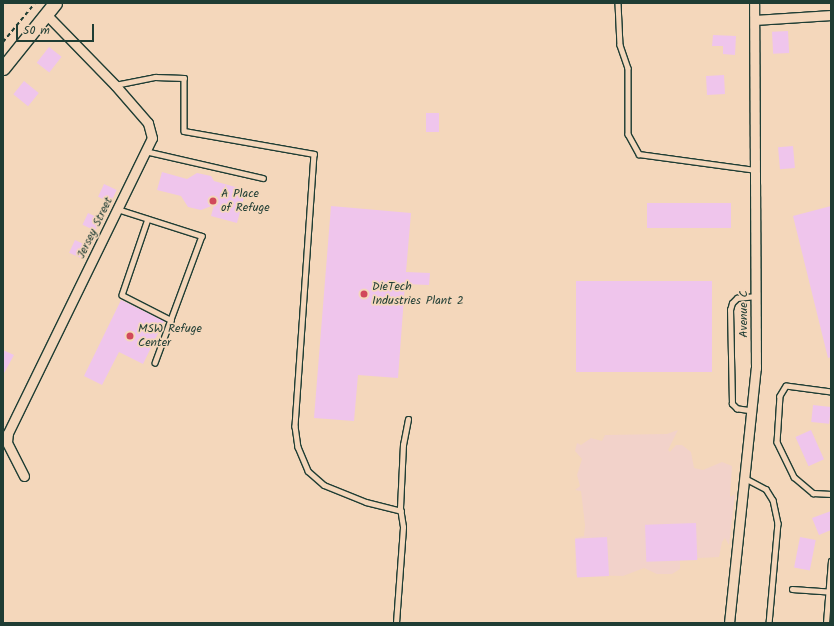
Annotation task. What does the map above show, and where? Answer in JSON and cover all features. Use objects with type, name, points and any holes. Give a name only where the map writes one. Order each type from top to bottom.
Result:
[{"type":"main road","points":[[3,68],[55,3]]},
{"type":"street","name":"Avenue C","points":[[729,623],[743,477],[756,368],[754,3]]},
{"type":"street","name":"Jersey Street","points":[[24,476],[7,442],[8,432],[152,138],[148,123],[115,85],[46,14]]},
{"type":"street","points":[[754,20],[831,15]]},
{"type":"lane","points":[[618,3],[620,45],[628,68],[628,134],[639,154],[756,170]]},
{"type":"lane","points":[[115,85],[155,77],[184,78],[184,131],[314,154],[295,426],[298,447],[308,471],[324,486],[366,502],[401,511]]},
{"type":"lane","points":[[145,151],[263,178]]},
{"type":"lane","points":[[117,210],[202,236],[155,363]]},
{"type":"lane","points":[[148,219],[122,295],[171,320]]},
{"type":"lane","points":[[752,411],[737,409],[732,404],[730,310],[732,302],[737,298],[756,296]]},
{"type":"lane","points":[[831,392],[786,386],[780,396],[776,442],[794,477],[813,493],[831,494]]},
{"type":"lane","points":[[396,623],[403,527],[401,511],[403,445],[408,419]]},
{"type":"lane","points":[[743,477],[766,489],[773,500],[778,523],[769,623]]},
{"type":"lane","points":[[826,623],[831,561]]},
{"type":"lane","points":[[792,589],[829,592]]},
{"type":"path","points":[[3,42],[35,3]]},
{"type":"shaded area","points":[[678,430],[668,450],[670,452],[676,445],[682,445],[691,452],[694,468],[703,470],[722,462],[732,466],[730,497],[735,494],[729,545],[725,538],[722,542],[719,557],[680,559],[680,569],[672,574],[657,574],[644,568],[623,576],[576,575],[575,538],[584,536],[585,525],[581,491],[575,490],[580,486],[577,475],[582,459],[575,451],[577,443],[581,445],[591,438],[602,441],[605,435],[667,434]]},
{"type":"building","points":[[788,31],[789,53],[773,54],[772,32]]},
{"type":"building","points":[[713,35],[736,36],[735,55],[723,54],[723,46],[712,46]]},
{"type":"building","points":[[49,47],[62,57],[49,73],[37,63]]},
{"type":"building","points":[[724,75],[725,94],[707,95],[706,76]]},
{"type":"building","points":[[24,81],[39,93],[28,106],[13,94]]},
{"type":"building","points":[[426,113],[439,113],[439,132],[426,132]]},
{"type":"building","points":[[793,146],[795,168],[780,169],[778,147]]},
{"type":"building","name":"A Place of Refuge","points":[[162,172],[187,179],[197,173],[211,176],[214,181],[246,190],[237,223],[211,216],[214,205],[201,210],[188,207],[181,196],[157,190]]},
{"type":"building","points":[[104,184],[117,190],[111,203],[98,197]]},
{"type":"building","points":[[647,203],[731,203],[731,228],[647,228]]},
{"type":"building","name":"DieTech Industries Plant 2","points":[[331,206],[411,213],[406,272],[430,273],[429,285],[405,284],[398,378],[358,375],[354,421],[314,418]]},
{"type":"building","points":[[831,206],[831,357],[828,358],[793,216]]},
{"type":"building","points":[[88,213],[101,219],[95,231],[83,225]]},
{"type":"building","points":[[75,240],[88,246],[82,259],[69,253]]},
{"type":"building","points":[[576,281],[712,281],[712,372],[576,372]]},
{"type":"building","name":"MSW Refuge Center","points":[[121,300],[164,321],[143,364],[119,352],[102,385],[84,376]]},
{"type":"building","points":[[3,350],[14,355],[3,375]]},
{"type":"building","points":[[813,405],[831,407],[829,424],[811,422]]},
{"type":"building","points":[[811,430],[824,459],[808,466],[795,437]]},
{"type":"building","points":[[831,511],[831,530],[819,535],[812,518]]},
{"type":"building","points":[[696,523],[697,560],[646,562],[645,525]]},
{"type":"building","points":[[607,537],[609,576],[577,578],[575,539]]},
{"type":"building","points":[[800,537],[816,540],[810,570],[794,567]]},
{"type":"place","name":"A Place of Refuge","points":[[213,201]]},
{"type":"place","name":"DieTech Industries Plant 2","points":[[364,294]]},
{"type":"place","name":"MSW Refuge Center","points":[[130,336]]}]
